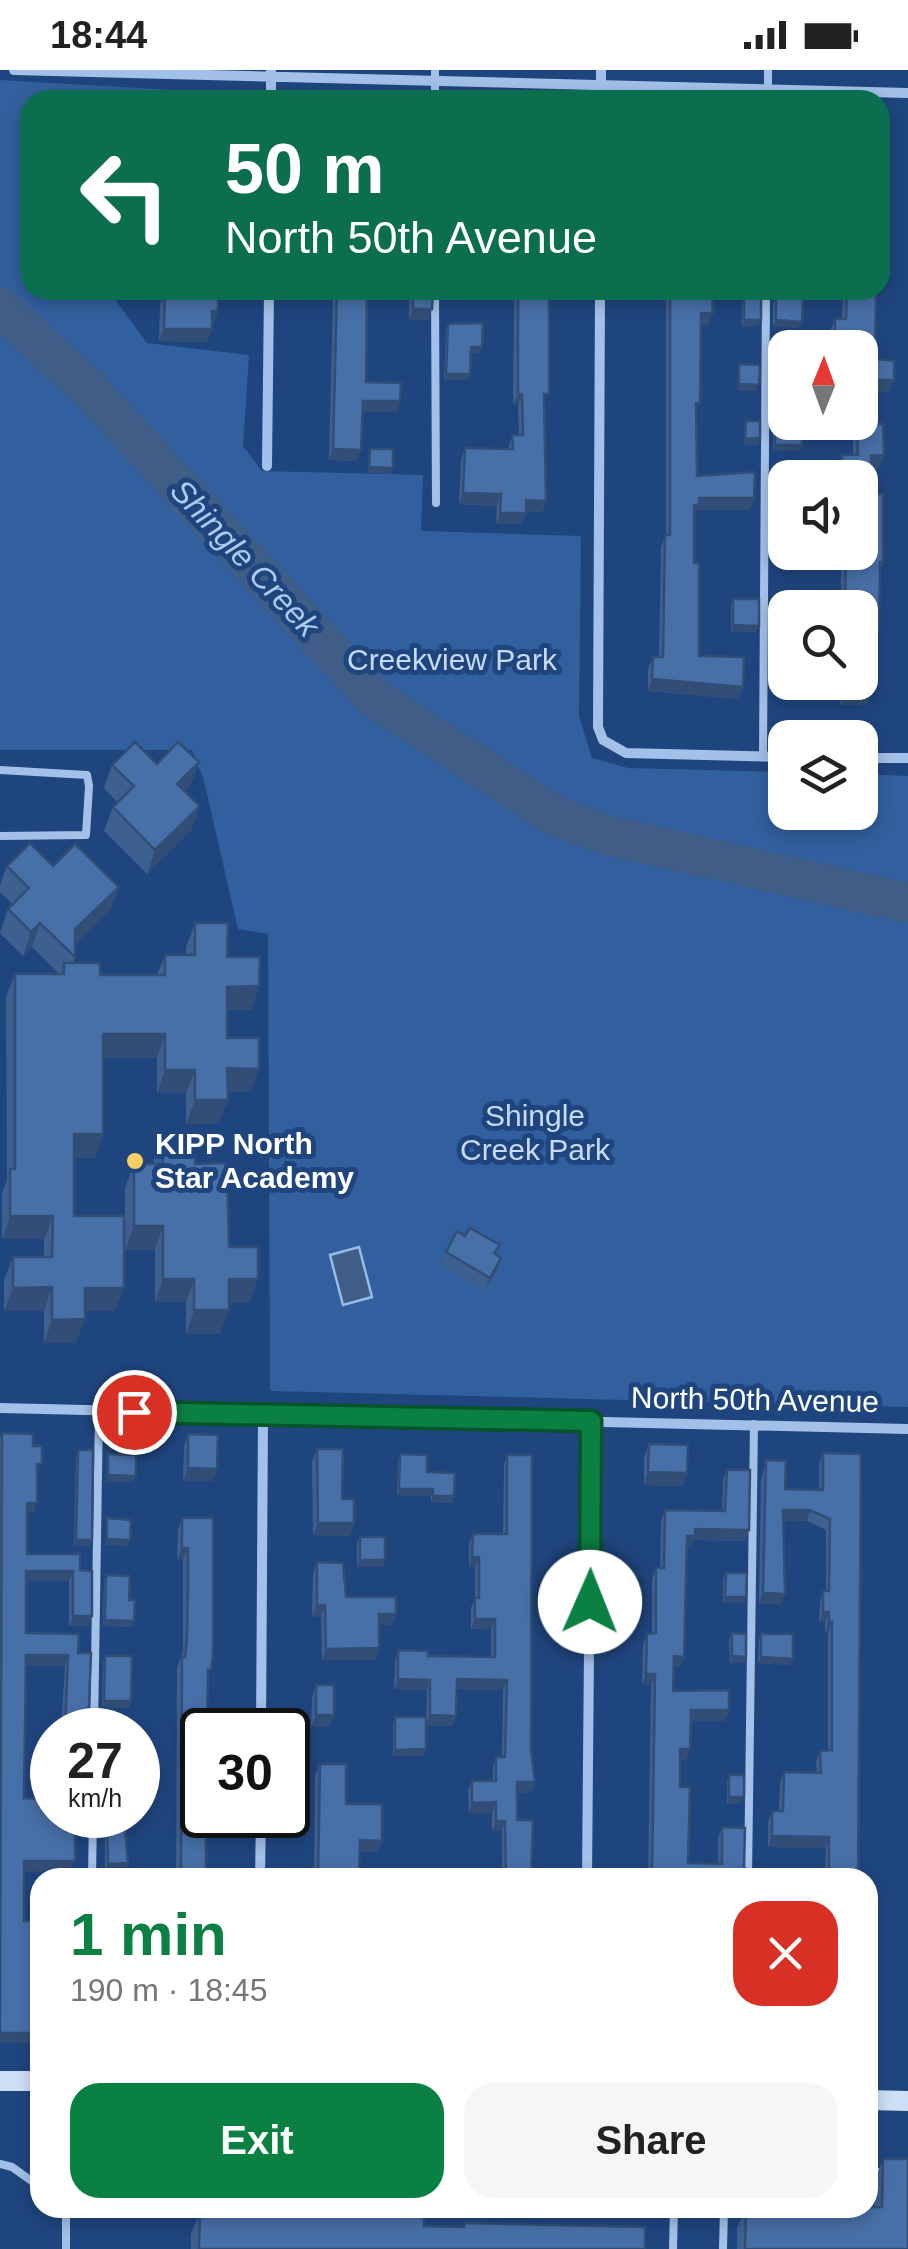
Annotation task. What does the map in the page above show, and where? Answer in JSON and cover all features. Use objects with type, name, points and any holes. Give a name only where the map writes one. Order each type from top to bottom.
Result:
[{"type":"street","points":[[14,70],[435,76],[684,90]]},
{"type":"street","points":[[601,70],[601,90]]},
{"type":"street","points":[[268,466],[269,300]]},
{"type":"street","points":[[600,300],[598,727],[604,740],[626,754],[768,757]]},
{"type":"street","points":[[878,758],[908,758]]},
{"type":"street","name":"North 50th Avenue","points":[[0,1408],[908,1428]]},
{"type":"street","points":[[261,1708],[263,1414]]},
{"type":"street","points":[[587,1868],[591,1421]]},
{"type":"street","points":[[260,1868],[261,1838]]},
{"type":"street","points":[[0,2081],[30,2082]]},
{"type":"street","points":[[878,2100],[908,2100]]},
{"type":"lane","points":[[435,300],[436,503]]},
{"type":"lane","points":[[763,757],[766,300]]},
{"type":"lane","points":[[0,770],[86,775],[89,786],[86,835],[0,836]]},
{"type":"lane","points":[[94,1708],[99,1411]]},
{"type":"lane","points":[[748,1868],[754,1424]]},
{"type":"lane","points":[[92,1868],[93,1838]]},
{"type":"lane","points":[[0,2164],[30,2180]]},
{"type":"lane","points":[[878,2172],[908,2173]]},
{"type":"lane","points":[[66,2218],[66,2249]]},
{"type":"lane","points":[[673,2249],[674,2218]]},
{"type":"lane","points":[[723,2249],[724,2218]]},
{"type":"green space","name":"Shingle Creek Park","points":[[0,80],[173,90],[20,90],[20,300],[115,300],[147,343],[249,355],[243,446],[262,471],[423,475],[421,531],[581,536],[579,716],[592,758],[628,768],[768,772],[768,830],[878,830],[878,775],[908,776],[908,1407],[270,1391],[268,934],[238,929],[204,781],[192,750],[0,750]]},
{"type":"shaded area","points":[[359,1247],[372,1297],[343,1305],[330,1255]]},
{"type":"building","points":[[165,300],[218,300],[218,311],[212,311],[212,329],[164,329]]},
{"type":"building","points":[[337,300],[367,300],[366,382],[401,383],[400,401],[363,401],[361,450],[333,449]]},
{"type":"building","points":[[413,300],[432,300],[432,309],[413,309]]},
{"type":"building","points":[[518,300],[549,300],[549,394],[544,394],[546,501],[526,500],[526,513],[500,513],[501,494],[463,493],[465,448],[513,449],[512,435],[523,435],[522,394],[518,394]]},
{"type":"building","points":[[670,300],[712,300],[713,313],[701,313],[697,476],[755,472],[754,498],[699,498],[699,505],[694,505],[694,563],[699,563],[699,656],[744,657],[743,687],[652,679],[653,657],[663,657],[665,535],[670,535]]},
{"type":"building","points":[[744,300],[761,300],[761,320],[744,320]]},
{"type":"building","points":[[776,300],[803,300],[802,322],[776,320]]},
{"type":"building","points":[[847,300],[876,300],[875,330],[835,330],[835,319],[846,319]]},
{"type":"building","points":[[483,323],[482,347],[471,347],[470,374],[446,374],[448,324]]},
{"type":"building","points":[[878,359],[894,361],[894,380],[878,380]]},
{"type":"building","points":[[739,364],[760,365],[759,385],[739,384]]},
{"type":"building","points":[[746,421],[760,421],[760,438],[745,439]]},
{"type":"building","points":[[878,424],[883,424],[884,455],[871,456],[871,460],[842,460],[842,455],[858,455],[858,440],[878,440]]},
{"type":"building","points":[[775,440],[802,440],[802,445],[775,445]]},
{"type":"building","points":[[370,449],[393,449],[393,468],[369,467]]},
{"type":"building","points":[[878,494],[883,494],[879,630],[878,590],[845,590],[846,570],[878,570]]},
{"type":"building","points":[[733,599],[759,599],[759,626],[733,625]]},
{"type":"building","points":[[135,742],[157,764],[178,742],[199,762],[177,784],[200,806],[155,850],[113,807],[134,786],[112,765]]},
{"type":"building","points":[[30,843],[53,866],[75,844],[119,887],[75,929],[75,957],[40,923],[31,932],[8,909],[29,888],[7,866]]},
{"type":"building","points":[[195,923],[228,923],[227,957],[260,957],[259,986],[227,987],[227,1038],[259,1038],[259,1069],[227,1068],[228,1100],[195,1100],[195,1070],[165,1070],[165,1034],[103,1034],[103,1134],[74,1134],[74,1216],[124,1216],[124,1288],[85,1288],[85,1319],[52,1320],[52,1287],[13,1288],[13,1257],[52,1257],[53,1216],[10,1216],[10,1169],[15,1169],[15,974],[64,974],[64,963],[100,963],[100,975],[165,975],[165,955],[195,955]]},
{"type":"building","points":[[163,1135],[195,1135],[195,1164],[227,1163],[229,1247],[258,1247],[258,1279],[229,1279],[229,1310],[194,1310],[194,1279],[163,1279],[163,1226],[134,1226],[134,1164],[163,1164]]},
{"type":"building","points":[[470,1228],[500,1245],[494,1253],[501,1258],[490,1278],[446,1252],[457,1231],[465,1236]]},
{"type":"building","points":[[2,1433],[33,1434],[33,1446],[42,1446],[42,1464],[37,1464],[37,1503],[27,1503],[27,1554],[80,1554],[80,1570],[92,1571],[92,1616],[73,1616],[73,1571],[26,1571],[26,1633],[79,1634],[78,1653],[91,1653],[89,1708],[66,1708],[68,1655],[26,1655],[24,1798],[30,1798],[30,1838],[75,1838],[75,1861],[24,1861],[24,1921],[30,1921],[30,2033],[0,2033]]},
{"type":"building","points":[[188,1434],[218,1435],[217,1469],[188,1468]]},
{"type":"building","points":[[649,1444],[688,1445],[687,1473],[648,1472]]},
{"type":"building","points":[[317,1449],[343,1449],[342,1499],[354,1499],[354,1523],[318,1523]]},
{"type":"building","points":[[78,1450],[93,1450],[92,1540],[76,1540]]},
{"type":"building","points":[[823,1453],[861,1454],[858,1868],[829,1868],[829,1837],[772,1836],[772,1811],[783,1811],[784,1772],[821,1773],[820,1751],[832,1750],[832,1622],[829,1612],[823,1612],[823,1591],[829,1591],[830,1519],[810,1510],[783,1510],[785,1594],[763,1593],[766,1460],[786,1461],[785,1489],[823,1490]]},
{"type":"building","points":[[108,1454],[136,1455],[136,1476],[108,1475]]},
{"type":"building","points":[[400,1454],[427,1455],[427,1472],[455,1473],[454,1496],[433,1496],[433,1489],[399,1489]]},
{"type":"building","points":[[507,1455],[532,1455],[531,1750],[535,1782],[517,1782],[517,1820],[533,1820],[531,1868],[506,1868],[505,1821],[496,1821],[496,1802],[472,1803],[472,1781],[496,1781],[496,1757],[505,1757],[507,1680],[457,1679],[456,1716],[430,1715],[430,1680],[398,1679],[398,1650],[428,1651],[428,1656],[495,1657],[495,1619],[475,1619],[479,1557],[472,1557],[473,1534],[507,1534]]},
{"type":"building","points":[[727,1470],[750,1470],[749,1530],[695,1529],[695,1536],[687,1536],[684,1657],[674,1656],[673,1691],[729,1690],[729,1710],[691,1710],[690,1749],[680,1749],[680,1787],[690,1787],[688,1863],[722,1864],[722,1827],[745,1828],[744,1867],[652,1868],[655,1674],[646,1674],[647,1634],[656,1633],[656,1568],[664,1568],[665,1510],[725,1511]]},
{"type":"building","points":[[107,1518],[131,1520],[130,1540],[107,1539]]},
{"type":"building","points":[[182,1518],[213,1518],[213,1653],[208,1670],[207,1708],[182,1708],[188,1548],[182,1548]]},
{"type":"building","points":[[360,1537],[385,1537],[385,1560],[360,1560]]},
{"type":"building","points":[[317,1562],[343,1563],[346,1597],[396,1597],[396,1614],[379,1614],[379,1648],[326,1649],[325,1605],[317,1605]]},
{"type":"building","points":[[726,1573],[747,1573],[746,1597],[725,1597]]},
{"type":"building","points":[[106,1575],[130,1576],[129,1600],[135,1600],[134,1621],[105,1620]]},
{"type":"building","points":[[732,1633],[746,1634],[746,1657],[732,1656]]},
{"type":"building","points":[[761,1634],[793,1634],[793,1659],[761,1657]]},
{"type":"building","points":[[105,1656],[132,1656],[131,1701],[104,1701]]},
{"type":"building","points":[[316,1685],[334,1685],[334,1715],[316,1715]]},
{"type":"building","points":[[395,1717],[426,1717],[426,1749],[395,1750]]},
{"type":"building","points":[[320,1764],[346,1764],[346,1804],[382,1804],[382,1841],[360,1840],[359,1868],[318,1868]]},
{"type":"building","points":[[729,1775],[744,1775],[744,1797],[729,1797]]},
{"type":"building","points":[[107,1838],[126,1838],[128,1863],[108,1864]]},
{"type":"building","points":[[181,1838],[206,1838],[206,1868],[181,1868]]},
{"type":"building","points":[[883,2159],[908,2159],[908,2249],[745,2249],[746,2218],[878,2218],[878,2207],[882,2207]]},
{"type":"building","points":[[200,2218],[424,2218],[424,2226],[464,2227],[464,2223],[645,2227],[645,2249],[199,2249]]},
{"type":"waterway","name":"Shingle Creek","points":[[0,307],[90,390],[374,698],[552,814],[606,835],[908,903]]},
{"type":"place","name":"KIPP North Star Academy","points":[[135,1161]]},
{"type":"route","points":[[134,1412],[591,1421],[590,1602]]},
{"type":"park label","name":"Creekview Park","points":[[452,660]]}]
